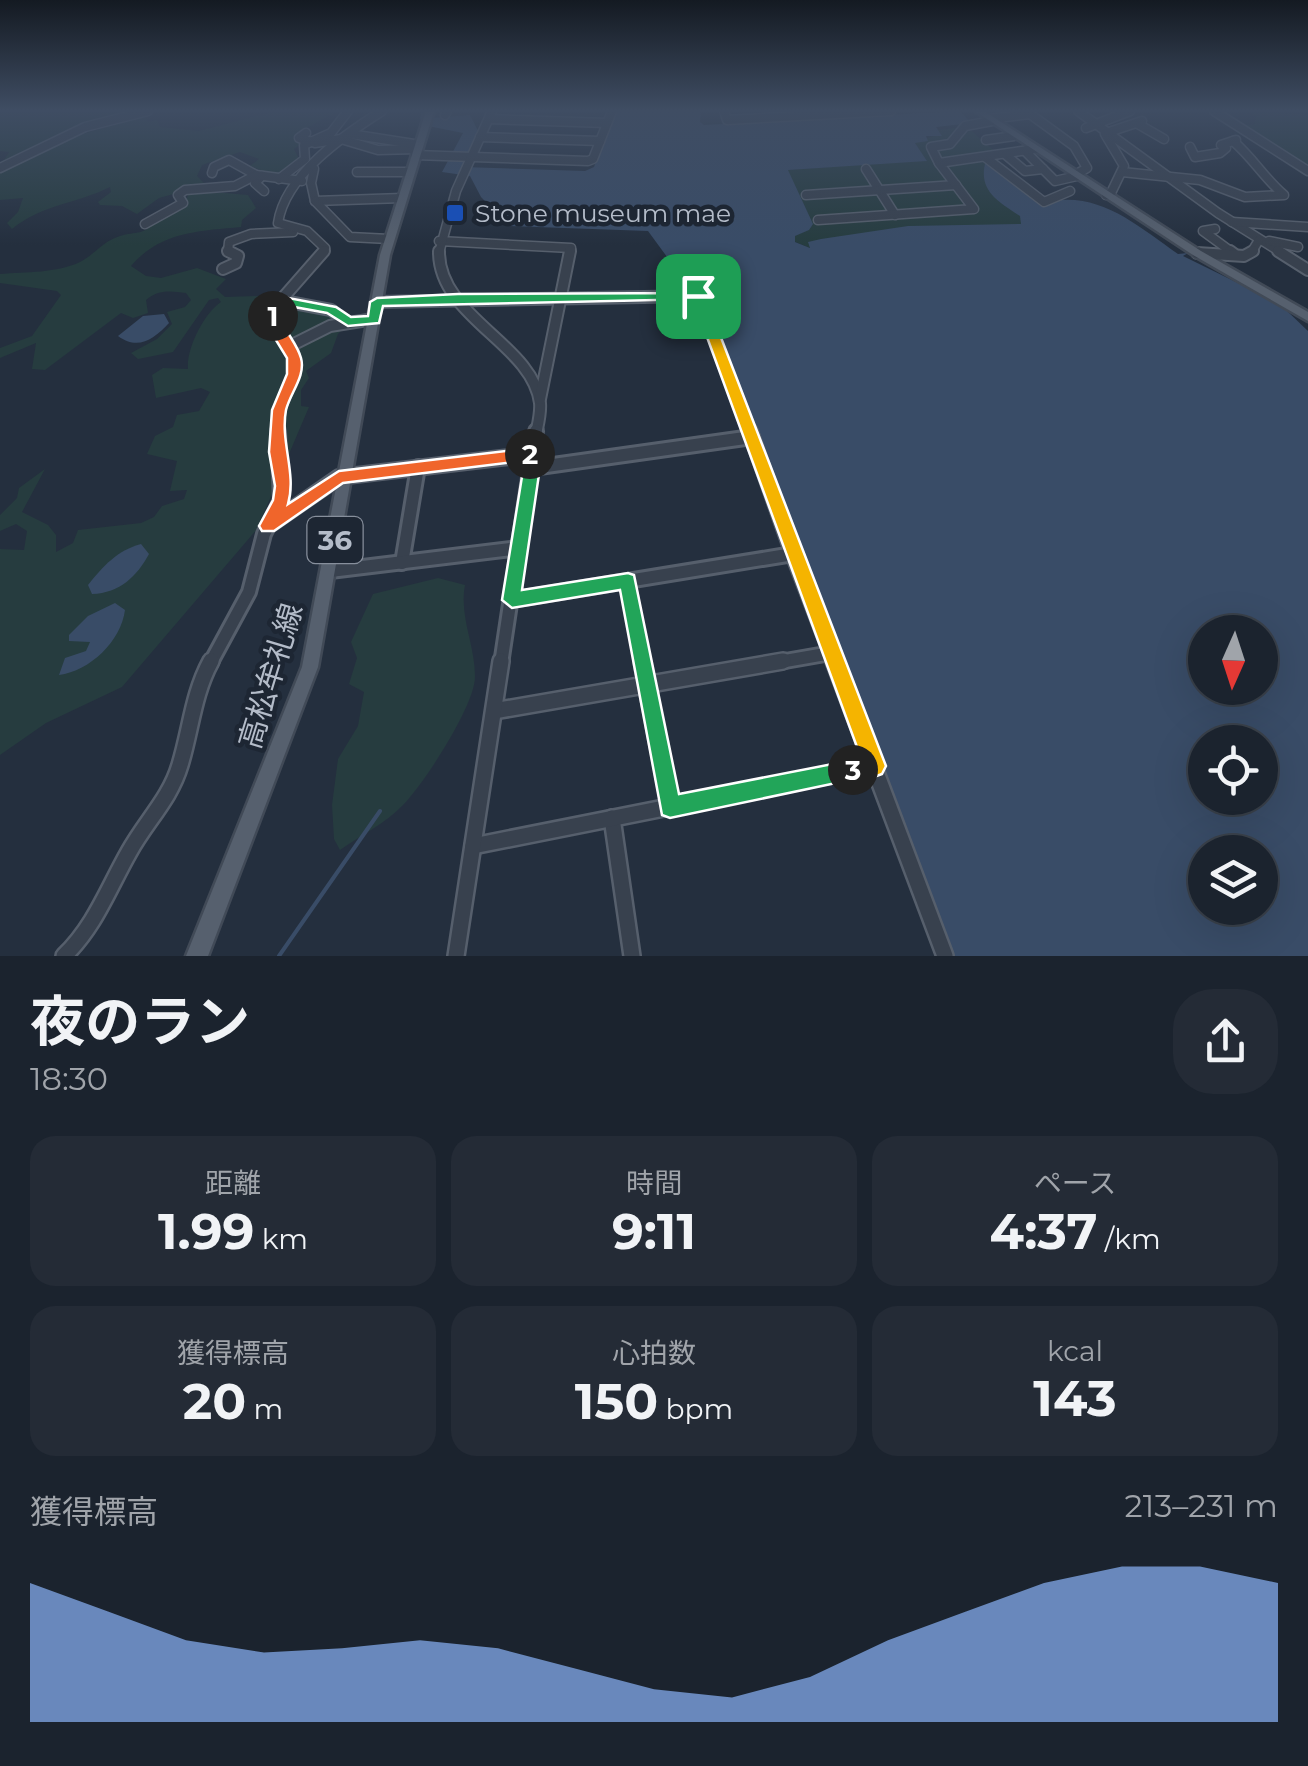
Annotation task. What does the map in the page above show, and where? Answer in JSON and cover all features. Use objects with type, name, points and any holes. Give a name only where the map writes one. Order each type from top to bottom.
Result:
[{"type":"main road","name":"高松牟礼線","points":[[197,956],[310,666],[389,239],[415,156]]},
{"type":"main road","points":[[1040,156],[1308,317]]},
{"type":"street","points":[[0,168],[26,156]]},
{"type":"street","points":[[278,179],[304,156]]},
{"type":"street","points":[[64,956],[88,932],[132,848],[169,794],[180,766],[198,685],[242,608],[268,526],[281,500],[277,440],[280,400],[294,374],[290,346],[282,341],[274,324],[278,300],[324,252],[323,244],[307,231],[278,224],[278,208],[322,156]]},
{"type":"street","points":[[390,156],[451,156],[467,164],[588,161],[594,156]]},
{"type":"street","points":[[357,172],[415,156]]},
{"type":"street","points":[[471,156],[439,241],[440,268],[458,298],[513,359],[540,398]]},
{"type":"street","points":[[541,162],[543,156]]},
{"type":"street","points":[[818,220],[974,210],[936,156]]},
{"type":"street","points":[[939,162],[1000,156]]},
{"type":"street","points":[[1007,156],[1020,171],[1043,169]]},
{"type":"street","points":[[1034,156],[1056,181],[1076,176],[1087,168],[1080,156]]},
{"type":"street","points":[[1106,195],[1112,193],[1122,172],[1121,156]]},
{"type":"street","points":[[1142,156],[1259,241],[1308,270]]},
{"type":"street","points":[[1122,172],[1200,180],[1252,197],[1284,192],[1268,182],[1251,156]]},
{"type":"street","points":[[1283,156],[1308,171]]},
{"type":"street","points":[[985,157],[1044,202],[1070,191]]},
{"type":"street","points":[[212,173],[229,160],[261,175],[302,181]]},
{"type":"street","points":[[315,166],[311,183],[315,200],[350,237],[389,239]]},
{"type":"street","points":[[866,169],[895,215]]},
{"type":"street","points":[[261,175],[255,183],[264,190]]},
{"type":"street","points":[[145,224],[183,202],[178,195],[185,190],[242,184],[261,175]]},
{"type":"street","points":[[806,195],[956,185]]},
{"type":"street","points":[[1165,187],[1185,187]]},
{"type":"street","points":[[1252,197],[1260,212]]},
{"type":"street","points":[[354,198],[362,206]]},
{"type":"street","points":[[283,204],[402,198]]},
{"type":"street","points":[[1232,222],[1308,227]]},
{"type":"street","points":[[224,270],[238,256],[228,252],[229,242],[256,233],[307,231]]},
{"type":"street","points":[[1200,232],[1217,236],[1238,257]]},
{"type":"street","points":[[256,233],[275,238]]},
{"type":"street","points":[[439,241],[572,248],[540,398],[456,956]]},
{"type":"street","points":[[1259,241],[1298,247]]},
{"type":"street","points":[[1196,253],[1238,257],[1251,254],[1259,241]]},
{"type":"street","points":[[377,302],[698,296],[945,956]]},
{"type":"street","points":[[278,300],[331,310],[348,322]]},
{"type":"street","points":[[290,346],[330,326],[374,320]]},
{"type":"street","points":[[532,468],[752,437]]},
{"type":"street","points":[[268,526],[346,476],[534,454]]},
{"type":"street","points":[[402,563],[418,467]]},
{"type":"street","points":[[330,572],[520,548]]},
{"type":"street","points":[[512,600],[793,554]]},
{"type":"street","points":[[628,581],[670,807]]},
{"type":"street","points":[[494,710],[831,652]]},
{"type":"street","points":[[473,846],[875,766]]},
{"type":"street","points":[[612,818],[632,956]]},
{"type":"green space","points":[[7,156],[29,156],[0,167]]},
{"type":"green space","points":[[33,156],[229,156],[202,165],[197,176],[206,185],[159,198],[137,214],[122,206],[100,205],[98,202],[111,192],[110,187],[36,214],[12,229],[7,223],[18,212],[23,198],[0,200],[0,173]]},
{"type":"green space","points":[[250,156],[297,156],[300,161],[278,177],[250,166],[259,159]]},
{"type":"green space","points":[[923,156],[996,156],[986,158],[1025,213],[1024,228],[812,249],[793,241],[786,170],[926,160]]},
{"type":"green space","points":[[1285,156],[1308,156],[1308,170]]},
{"type":"green space","points":[[190,190],[248,195],[256,208],[242,220],[241,227],[181,235],[154,246],[131,266],[146,276],[161,278],[197,268],[226,279],[216,289],[225,297],[259,296],[266,307],[309,306],[348,324],[338,334],[331,353],[306,371],[309,378],[301,390],[301,406],[309,407],[257,529],[122,687],[46,723],[0,755],[0,549],[24,550],[27,531],[16,524],[0,531],[0,515],[17,498],[19,488],[45,469],[22,512],[48,525],[56,535],[56,552],[73,543],[78,530],[141,523],[154,517],[162,506],[184,499],[187,490],[170,491],[177,461],[147,454],[155,436],[173,427],[177,415],[199,411],[210,392],[201,388],[156,398],[152,375],[163,368],[188,369],[197,332],[221,302],[218,298],[209,300],[173,352],[138,359],[131,353],[157,339],[172,324],[167,312],[185,307],[191,300],[186,293],[165,292],[146,300],[148,313],[133,318],[121,313],[45,370],[32,369],[36,343],[0,358],[0,348],[32,336],[61,295],[57,291],[0,283],[0,274],[71,266],[114,238],[148,229],[155,220],[185,203]]},
{"type":"green space","points":[[438,578],[465,585],[473,690],[447,744],[412,795],[389,818],[340,850],[334,839],[332,805],[338,759],[358,726],[364,692],[349,684],[357,658],[351,642],[373,594]]},
{"type":"water","points":[[451,156],[468,156],[463,167],[585,171],[594,167],[598,156],[923,156],[927,161],[788,170],[813,224],[795,236],[795,242],[810,248],[808,242],[821,239],[908,226],[1021,224],[1020,216],[997,200],[987,187],[986,160],[1043,203],[1081,201],[1115,212],[1178,254],[1188,253],[1183,256],[1289,308],[1286,310],[1308,331],[1308,956],[947,956],[692,291],[648,231],[509,226],[481,197],[470,176],[442,172]]},
{"type":"water","points":[[164,314],[169,323],[145,341],[132,343],[118,336],[143,316]]},
{"type":"water","points":[[141,544],[149,554],[133,576],[119,587],[92,594],[88,585],[105,565]]},
{"type":"water","points":[[115,603],[125,610],[111,643],[82,668],[59,675],[65,658],[86,651],[90,642],[69,641],[69,635],[88,616]]},
{"type":"waterway","points":[[279,956],[380,811]]},
{"type":"place","name":"Stone museum mae","points":[[455,213]]},
{"type":"route","points":[[698,296],[875,766],[670,807],[628,581],[512,600],[534,454],[339,477],[268,526],[281,500],[283,486],[277,452],[280,400],[294,374],[293,351],[282,341],[273,315],[278,300],[331,310],[348,322],[374,320],[377,302],[698,296]]}]
